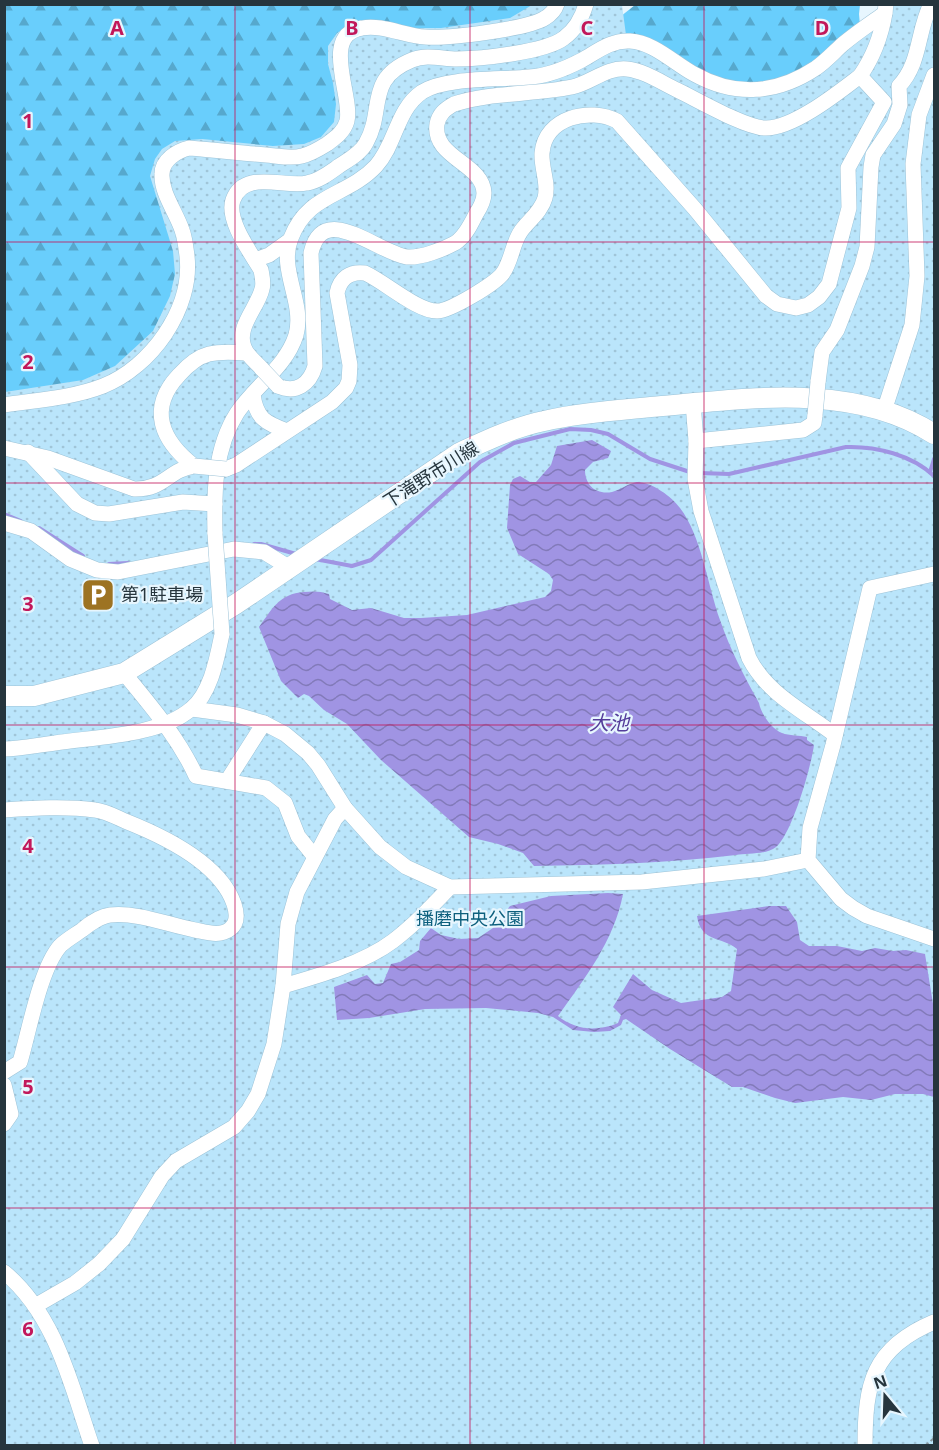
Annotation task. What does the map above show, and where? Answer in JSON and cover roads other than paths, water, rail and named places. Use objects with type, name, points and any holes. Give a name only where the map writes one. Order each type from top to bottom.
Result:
[{"type":"main road","name":"下滝野市川線","points":[[4,696],[34,696],[124,673],[236,604],[459,453],[497,435],[543,421],[591,413],[693,403],[765,398],[830,400],[884,411],[934,434]]},
{"type":"street","points":[[4,405],[71,395],[112,382],[134,367],[169,329],[183,301],[188,268],[183,232],[162,176],[164,165],[175,153],[189,148],[292,158],[310,154],[337,137],[347,123],[347,105],[340,56],[341,47],[349,34],[362,28],[425,37],[448,37],[531,24],[546,18],[557,4]]},
{"type":"street","points":[[578,22],[586,4]]},
{"type":"street","points":[[595,4],[563,39],[546,47],[467,59],[427,57],[411,61],[396,69],[380,90],[373,129],[366,145],[355,155],[315,181],[305,184],[253,182],[243,186],[236,193],[231,206],[232,217],[261,270],[262,288],[243,330],[242,342],[246,353],[278,386],[293,389],[300,387],[307,383],[313,374],[315,366],[311,253],[312,246],[324,231],[344,230],[394,254],[411,257],[457,242],[468,230],[481,206],[484,193],[480,181],[446,150],[437,135],[438,118],[454,104],[575,86],[610,70],[628,69],[659,81],[726,114],[763,128],[774,128],[797,118],[836,95],[860,76],[877,47],[882,33],[885,9]]},
{"type":"street","points":[[4,448],[28,452],[134,489],[159,485],[181,468],[194,466],[226,469],[236,465],[342,394],[349,381],[350,365],[337,293],[342,280],[356,272],[365,273],[419,306],[437,311],[450,309],[460,304],[498,279],[520,232],[540,209],[544,200],[546,192],[542,153],[545,140],[558,124],[574,117],[592,114],[617,121],[713,230],[766,296],[777,304],[787,307],[796,308],[808,305],[819,297],[829,284],[849,208],[848,168],[884,102],[907,78],[913,66],[924,18],[932,4]]},
{"type":"street","points":[[4,749],[96,738],[166,724],[192,709],[211,680],[222,634],[215,534],[220,450],[237,413],[284,357],[296,333],[298,309],[289,270],[290,240],[300,219],[315,204],[358,180],[375,167],[388,150],[406,109],[412,101],[431,87],[448,83],[545,76],[569,67],[608,45],[627,41],[644,45],[709,82],[735,89],[765,90],[793,81],[817,68],[885,9]]},
{"type":"street","points":[[884,411],[912,325],[917,276],[914,164],[919,115],[934,75]]},
{"type":"street","points":[[860,76],[884,102]]},
{"type":"street","points":[[696,441],[803,430],[814,423],[822,352],[837,330],[862,266],[867,247],[873,155],[894,124],[900,105],[899,86]]},
{"type":"street","points":[[255,260],[269,255],[290,240]]},
{"type":"street","points":[[194,466],[173,447],[164,432],[161,420],[164,398],[175,380],[198,358],[221,352],[246,353]]},
{"type":"street","points":[[253,394],[255,406],[264,421],[287,431]]},
{"type":"street","points":[[693,403],[696,441],[695,479],[700,511],[749,658],[755,670],[772,691],[835,735]]},
{"type":"street","points":[[28,452],[77,504],[95,513],[109,514],[183,502],[215,504]]},
{"type":"street","points":[[4,523],[31,531],[70,559],[97,570],[118,572],[234,549],[264,552],[290,568]]},
{"type":"street","points":[[934,574],[870,588],[810,828],[807,860],[841,899],[853,908],[867,916],[934,939]]},
{"type":"street","points":[[124,673],[185,751],[196,776],[266,788],[285,803],[298,836],[314,856]]},
{"type":"street","points":[[192,709],[237,715],[264,723],[285,734],[308,753],[345,808],[380,847],[400,863],[450,887],[642,882],[764,868],[807,860]]},
{"type":"street","points":[[227,781],[264,723]]},
{"type":"street","points":[[4,810],[37,807],[97,810],[145,829],[191,855],[224,884],[231,894],[236,910],[236,920],[231,929],[221,933],[192,930],[134,917],[108,915],[88,926],[60,947],[46,972],[20,1062],[4,1072]]},
{"type":"street","points":[[35,1306],[75,1283],[99,1264],[123,1239],[162,1176],[176,1161],[234,1127],[248,1111],[258,1094],[274,1044],[283,986],[284,951],[288,924],[297,892],[335,819],[345,808]]},
{"type":"street","points":[[283,986],[349,963],[391,942],[416,922],[450,887]]},
{"type":"street","points":[[4,1085],[11,1114],[4,1124]]},
{"type":"street","points":[[4,1272],[35,1306],[54,1340],[92,1446]]},
{"type":"street","points":[[865,1446],[866,1403],[871,1381],[879,1365],[903,1338],[934,1322]]},
{"type":"water","name":"大池","points":[[592,440],[611,451],[608,458],[593,462],[585,470],[592,488],[606,493],[637,482],[643,483],[661,491],[680,508],[699,546],[728,641],[765,716],[778,731],[788,735],[807,737],[807,740],[814,745],[805,784],[794,815],[782,840],[772,850],[660,862],[534,866],[523,853],[469,837],[381,760],[347,724],[324,710],[309,696],[304,694],[298,698],[281,681],[259,627],[277,603],[295,593],[323,592],[329,594],[330,599],[352,610],[371,608],[404,618],[467,615],[545,597],[551,591],[553,580],[549,574],[518,554],[507,528],[510,485],[513,479],[520,476],[530,482],[536,482],[551,465],[557,446]]},
{"type":"water","points":[[623,894],[619,911],[606,943],[558,1016],[565,1021],[586,1028],[602,1028],[618,1023],[621,1015],[613,1007],[633,974],[652,990],[681,1003],[722,997],[731,991],[737,949],[707,935],[699,925],[697,916],[769,906],[786,906],[797,922],[800,940],[809,946],[837,946],[862,951],[875,948],[893,951],[906,950],[925,954],[934,1010],[934,1097],[923,1094],[895,1094],[871,1100],[843,1097],[795,1103],[775,1098],[743,1087],[732,1087],[626,1019],[610,1031],[594,1032],[573,1030],[553,1017],[538,1013],[486,1008],[425,1009],[369,1018],[337,1020],[334,987],[367,975],[375,984],[383,983],[391,964],[400,962],[419,950],[420,941],[431,928],[441,935],[459,939],[478,938],[493,928],[510,906],[551,896]]},
{"type":"waterway","points":[[315,559],[352,566],[371,560],[480,462],[514,443],[570,429],[608,434],[650,459],[693,473]]},
{"type":"waterway","points":[[700,473],[729,474],[846,447],[857,447],[881,450],[904,457],[934,476]]},
{"type":"waterway","points":[[930,472],[934,459]]},
{"type":"waterway","points":[[4,514],[21,521]]},
{"type":"waterway","points":[[39,528],[83,556]]},
{"type":"waterway","points":[[254,544],[296,554]]},
{"type":"waterway","points":[[109,564],[128,563]]},
{"type":"place","name":"第1駐車場","points":[[98,595]]},
{"type":"park label","name":"播磨中央公園","points":[[470,919]]}]
